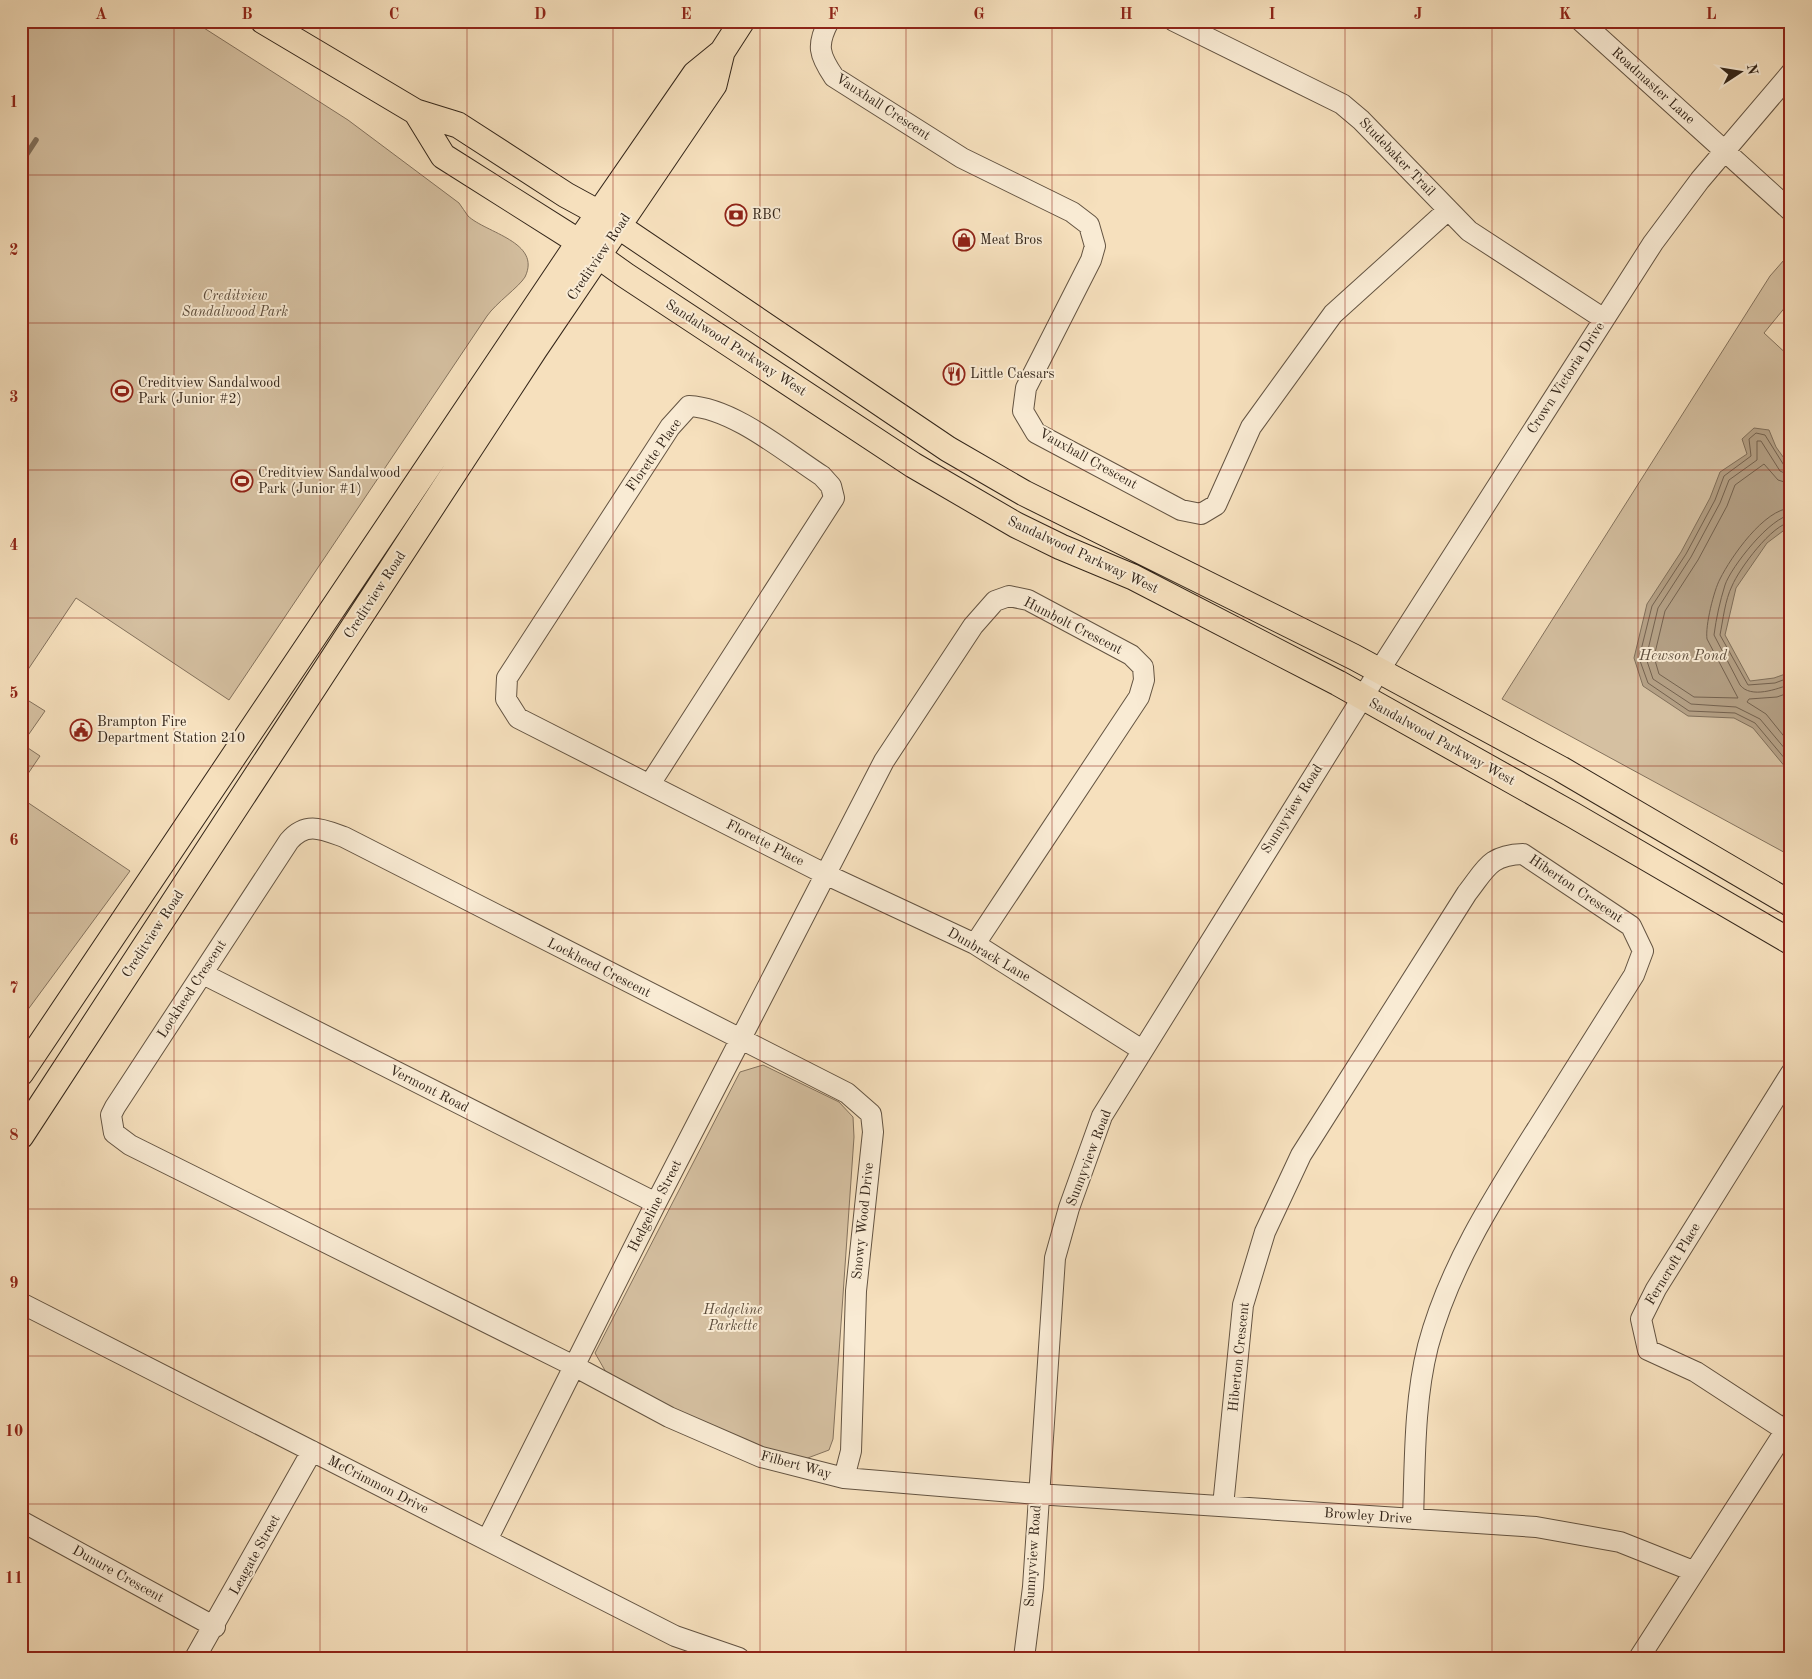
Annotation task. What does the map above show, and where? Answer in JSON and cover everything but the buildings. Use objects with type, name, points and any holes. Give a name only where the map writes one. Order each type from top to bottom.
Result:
[{"type":"main road","name":"Sandalwood Parkway West","points":[[263,21],[416,112],[458,126],[566,195],[609,220],[948,449],[1075,520],[1161,561],[1379,671],[1561,770],[1791,904]]},
{"type":"main road","name":"Creditview Road","points":[[21,1136],[535,349],[599,256],[609,220],[695,74],[722,52],[742,21]]},
{"type":"main road","name":"Sandalwood Parkway West","points":[[416,112],[443,156],[579,242],[913,465],[1016,525],[1061,547],[1133,577],[1362,697],[1573,815],[1791,942]]},
{"type":"main road","name":"Creditview Road","points":[[21,1073],[579,242],[609,220]]},
{"type":"main road","points":[[913,465],[935,461],[948,449]]},
{"type":"street","name":"Vauxhall Crescent","points":[[829,21],[820,44],[822,56],[834,77],[962,158],[1072,212],[1089,225],[1095,246],[1091,260],[1026,388],[1024,411],[1036,433],[1181,510],[1201,514],[1216,505],[1251,427],[1333,314],[1448,210]]},
{"type":"street","name":"Studebaker Trail","points":[[1174,21],[1342,104],[1361,120],[1469,231],[1604,319]]},
{"type":"street","name":"Roadmaster Lane","points":[[1581,21],[1791,211]]},
{"type":"street","name":"Crown Victoria Drive","points":[[1362,697],[1672,216],[1724,151],[1791,73]]},
{"type":"street","name":"Florette Place","points":[[650,784],[834,498],[831,486],[822,476],[725,413],[698,407],[689,406],[670,427],[507,678],[506,700],[518,718],[827,874]]},
{"type":"street","name":"Humbolt Crescent","points":[[827,874],[884,761],[972,626],[995,601],[1009,596],[1028,600],[1131,655],[1142,667],[1144,680],[1139,697],[974,944]]},
{"type":"street","name":"Sunnyview Road","points":[[1024,1658],[1033,1587],[1055,1258],[1068,1208],[1102,1116],[1362,697]]},
{"type":"street","name":"Lockheed Crescent","points":[[574,1366],[130,1145],[114,1133],[111,1115],[115,1107],[289,841],[298,831],[318,828],[344,837],[741,1040]]},
{"type":"street","name":"Hiberton Crescent","points":[[1224,1506],[1243,1304],[1265,1232],[1301,1156],[1467,894],[1492,861],[1506,854],[1523,854],[1631,926],[1643,951],[1634,975],[1514,1166],[1460,1260],[1440,1309],[1428,1347],[1417,1418],[1412,1519]]},
{"type":"street","name":"Dunbrack Lane","points":[[827,874],[974,944],[1142,1050]]},
{"type":"street","name":"Hedgeline Street","points":[[487,1540],[656,1203],[827,874]]},
{"type":"street","name":"Vermont Road","points":[[202,974],[656,1203]]},
{"type":"street","name":"Snowy Wood Drive","points":[[741,1040],[847,1093],[870,1114],[873,1132],[856,1291],[851,1451],[844,1478]]},
{"type":"street","name":"Ferncroft Place","points":[[1638,1658],[1788,1426],[1696,1372],[1648,1350],[1642,1319],[1656,1289],[1791,1073]]},
{"type":"street","name":"McCrimmon Drive","points":[[21,1303],[675,1636],[739,1658]]},
{"type":"street","name":"Filbert Way","points":[[574,1366],[669,1417],[762,1457],[844,1478],[1038,1494]]},
{"type":"street","name":"Leagate Street","points":[[195,1658],[215,1626],[312,1451]]},
{"type":"street","name":"Browley Drive","points":[[1038,1494],[1536,1526],[1610,1540],[1693,1571]]},
{"type":"street","name":"Dunure Crescent","points":[[21,1521],[215,1626]]},
{"type":"green space","name":"Creditview Sandalwood Park","points":[[21,21],[193,21],[348,120],[459,203],[468,216],[510,240],[526,255],[528,265],[525,277],[487,316],[229,700],[76,598],[21,680]]},
{"type":"green space","points":[[1791,252],[1791,300],[1764,333],[1791,358],[1791,856],[1502,699],[1770,276]]},
{"type":"green space","points":[[21,696],[45,711],[22,744],[40,756],[21,784]]},
{"type":"green space","points":[[21,798],[130,871],[21,1019]]},
{"type":"green space","name":"Hedgeline Parkette","points":[[763,1065],[839,1102],[853,1117],[854,1137],[833,1439],[829,1450],[805,1459],[733,1439],[607,1374],[595,1353],[740,1072]]},
{"type":"water","name":"Hewson Pond","points":[[1754,428],[1769,430],[1776,447],[1791,468],[1791,525],[1767,543],[1736,588],[1725,635],[1750,681],[1774,678],[1791,672],[1791,774],[1753,728],[1734,718],[1688,716],[1643,686],[1634,658],[1647,604],[1681,552],[1710,498],[1720,472],[1747,454],[1742,439]]},
{"type":"waterway","points":[[21,163],[36,140]]},
{"type":"place","name":"RBC","points":[[736,215]]},
{"type":"place","name":"Meat Bros","points":[[964,240]]},
{"type":"place","name":"Little Caesars","points":[[954,374]]},
{"type":"place","name":"Creditview Sandalwood Park (Junior #2)","points":[[122,391]]},
{"type":"place","name":"Creditview Sandalwood Park (Junior #1)","points":[[242,481]]},
{"type":"place","name":"Brampton Fire Department Station 210","points":[[81,730]]}]
